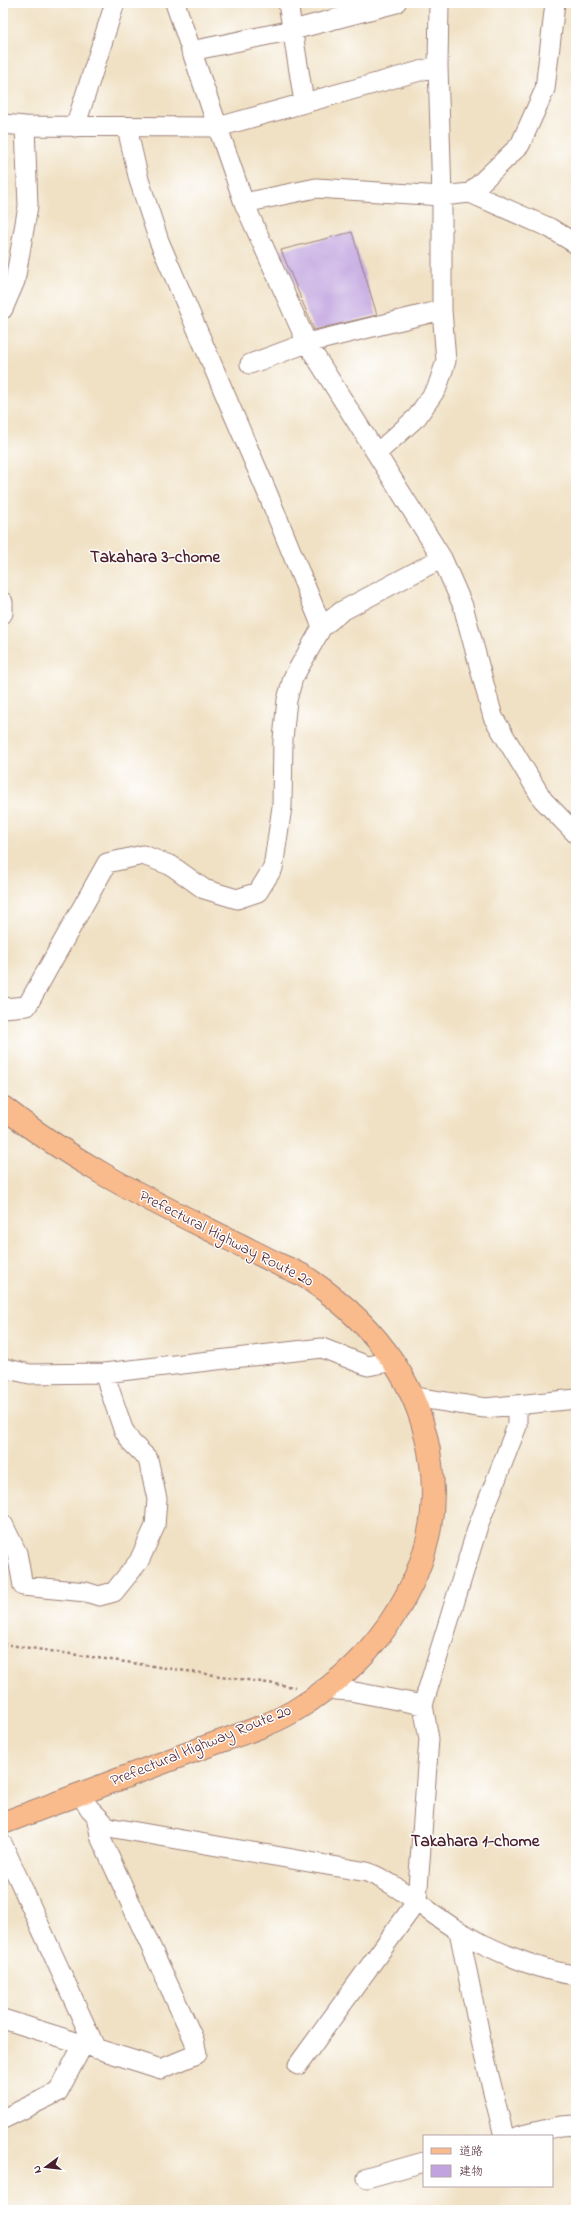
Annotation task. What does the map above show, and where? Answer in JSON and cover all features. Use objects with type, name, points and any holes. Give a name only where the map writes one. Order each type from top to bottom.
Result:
[{"type":"main road","name":"Prefectural Highway Route 20","points":[[3,1107],[55,1145],[107,1177],[308,1279],[366,1325],[394,1361],[414,1397],[424,1426],[434,1484],[433,1512],[428,1540],[420,1568],[410,1591],[384,1631],[349,1671],[293,1711],[250,1730],[3,1823]]},
{"type":"street","points":[[75,127],[114,3]]},
{"type":"street","points":[[175,3],[244,204],[307,343],[442,558],[463,606],[493,717],[543,800],[576,834]]},
{"type":"street","points":[[288,3],[304,102]]},
{"type":"street","points":[[191,51],[292,30],[396,3]]},
{"type":"street","points":[[377,453],[417,417],[437,388],[446,361],[442,310],[442,196],[438,66],[439,3]]},
{"type":"street","points":[[470,193],[520,145],[545,89],[555,3]]},
{"type":"street","points":[[3,124],[26,126],[127,128],[218,127],[438,66]]},
{"type":"street","points":[[3,308],[15,281],[28,206],[26,126]]},
{"type":"street","points":[[127,128],[139,180],[159,240],[267,492],[322,627]]},
{"type":"street","points":[[244,204],[316,188],[442,196],[470,193],[550,228],[576,244]]},
{"type":"street","points":[[250,364],[307,343],[442,310]]},
{"type":"street","points":[[3,1008],[27,1006],[107,864],[143,856],[172,866],[204,890],[237,899],[258,892],[273,868],[282,807],[283,739],[287,700],[293,678],[322,627],[342,611],[442,558]]},
{"type":"street","points":[[3,602],[3,613]]},
{"type":"street","points":[[3,1368],[30,1374],[104,1373],[322,1348],[368,1366],[394,1361]]},
{"type":"street","points":[[3,1524],[17,1553],[23,1586],[86,1592],[99,1596],[114,1592],[139,1562],[155,1526],[157,1499],[148,1459],[132,1442],[123,1429],[104,1373]]},
{"type":"street","points":[[414,1397],[485,1408],[576,1399]]},
{"type":"street","points":[[298,2065],[417,1901],[429,1738],[423,1705],[478,1526],[517,1426],[517,1406]]},
{"type":"street","points":[[323,1689],[350,1691],[423,1705]]},
{"type":"street","points":[[80,1795],[96,1816],[108,1827],[367,1872],[388,1880],[459,1931],[511,1956],[563,1974],[576,1974]]},
{"type":"street","points":[[3,2019],[161,2069],[197,2054],[194,2040],[101,1839],[96,1816]]},
{"type":"street","points":[[3,1845],[90,2047]]},
{"type":"street","points":[[459,1931],[484,2055],[504,2135]]},
{"type":"street","points":[[3,2119],[58,2092],[90,2047]]},
{"type":"street","points":[[522,2135],[561,2126],[576,2125]]},
{"type":"street","points":[[367,2178],[423,2162]]},
{"type":"path","points":[[3,1644],[323,1689]]},
{"type":"building","points":[[352,232],[377,315],[314,330],[281,250]]},
{"type":"district","name":"Takahara 3-chome","points":[[155,557]]},
{"type":"district","name":"Takahara 1-chome","points":[[475,1841]]}]
